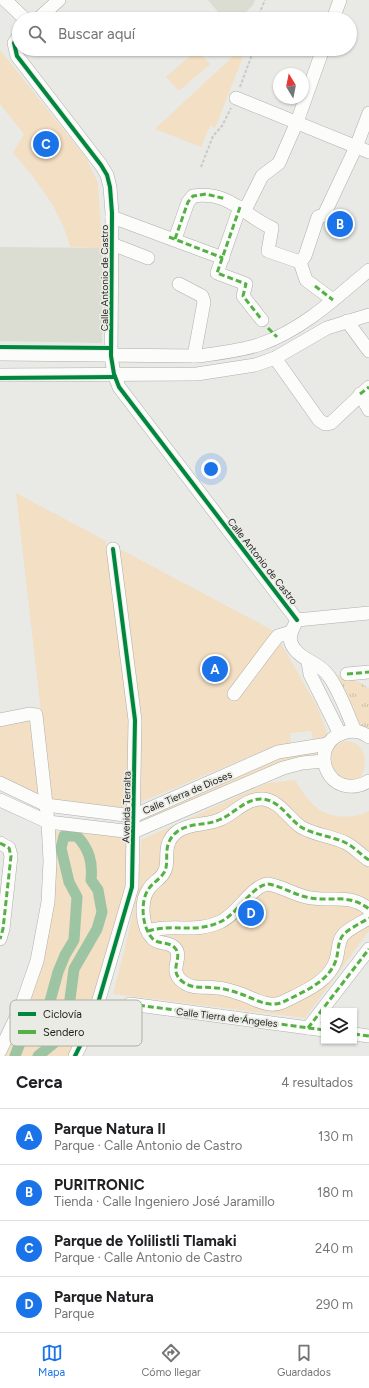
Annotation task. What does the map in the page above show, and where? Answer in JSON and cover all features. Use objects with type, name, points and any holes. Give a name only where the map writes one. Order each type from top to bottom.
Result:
[{"type":"street","points":[[5,0],[18,12]]},
{"type":"street","points":[[46,12],[60,0]]},
{"type":"street","points":[[336,12],[340,0]]},
{"type":"street","name":"Calle Antonio de Castro","points":[[17,56],[101,165],[110,187],[112,217],[111,356],[114,374],[119,387],[297,620],[291,632]]},
{"type":"street","points":[[269,328],[243,296],[246,284],[217,273],[243,208],[262,176],[279,163],[298,122],[321,56]]},
{"type":"street","points":[[236,98],[369,152]]},
{"type":"street","points":[[300,262],[305,256],[318,216],[324,214],[356,147],[369,112]]},
{"type":"street","points":[[172,238],[188,202],[193,196],[206,194],[226,199],[243,208],[260,222],[272,228],[268,251],[300,262]]},
{"type":"street","points":[[112,217],[172,238],[222,258]]},
{"type":"street","points":[[112,244],[148,258]]},
{"type":"street","points":[[300,262],[306,280],[333,300]]},
{"type":"street","points":[[269,328],[298,325],[333,300],[369,270]]},
{"type":"street","points":[[179,284],[202,296],[204,302],[194,356]]},
{"type":"street","points":[[0,375],[197,374],[254,365],[275,358],[327,328],[347,320],[369,315]]},
{"type":"street","points":[[347,320],[369,351]]},
{"type":"street","points":[[0,354],[194,356],[230,352],[261,344],[269,328]]},
{"type":"street","points":[[275,358],[320,420],[325,424],[331,423],[364,391],[369,410]]},
{"type":"street","name":"Avenida Terralta","points":[[99,1000],[132,887],[135,720],[113,549]]},
{"type":"street","points":[[297,620],[369,614]]},
{"type":"street","points":[[234,694],[278,636],[291,632],[290,639],[294,649],[308,662],[319,664],[328,674],[355,731]]},
{"type":"street","points":[[308,662],[310,674],[340,734]]},
{"type":"street","points":[[347,674],[369,672]]},
{"type":"street","points":[[0,720],[29,714],[36,715],[48,822],[50,861],[48,902],[37,961],[23,1000]]},
{"type":"street","points":[[369,737],[355,731],[340,734],[328,744],[324,761],[326,771],[333,780],[341,785],[351,787],[361,785],[369,781]]},
{"type":"street","name":"Calle Tierra de Dioses","points":[[0,784],[46,805],[133,816],[278,752],[328,744]]},
{"type":"street","name":"Calle Tierra de Dioses","points":[[0,800],[48,822],[133,832],[283,768],[302,763],[324,761]]},
{"type":"street","points":[[369,860],[346,843],[301,827],[270,800],[252,800],[230,815],[218,821],[190,825],[178,831],[168,844],[164,874],[146,891],[143,905],[144,919],[148,931],[156,941],[171,945],[175,949],[178,955],[175,968],[176,975],[182,982],[190,987],[218,988],[224,991],[240,993],[255,1001],[278,1003],[317,984],[328,976],[337,958],[340,939],[344,933],[369,918]]},
{"type":"street","points":[[1,932],[2,913],[11,856],[5,846]]},
{"type":"street","points":[[148,931],[160,927],[198,928],[220,922],[238,909],[257,888],[268,884],[313,899],[342,898],[351,900],[369,909]]},
{"type":"street","points":[[308,1028],[369,949]]},
{"type":"street","name":"Calle Tierra de Ángeles","points":[[142,1006],[321,1030]]},
{"type":"street","points":[[0,1051],[10,1030]]},
{"type":"street","points":[[357,1034],[369,1036]]},
{"type":"street","name":"Avenida Terralta","points":[[75,1056],[80,1046]]},
{"type":"path","points":[[260,12],[265,0]]},
{"type":"path","points":[[201,167],[213,136],[222,126],[236,98],[251,56]]},
{"type":"shaded area","points":[[208,0],[255,0],[253,5],[246,12],[218,12]]},
{"type":"shaded area","points":[[0,247],[102,248],[102,343],[0,341]]},
{"type":"green space","points":[[0,50],[86,158],[98,183],[102,248],[70,247],[61,221],[48,197],[13,153],[24,134],[0,104]]},
{"type":"green space","points":[[190,56],[203,56],[210,64],[179,91],[166,77]]},
{"type":"green space","points":[[233,56],[243,56],[215,128],[210,126],[201,147],[155,129]]},
{"type":"green space","points":[[16,493],[106,541],[130,721],[128,808],[51,800]]},
{"type":"green space","points":[[118,548],[274,631],[318,708],[327,733],[326,737],[313,740],[311,731],[290,733],[291,743],[275,746],[141,802],[141,722]]},
{"type":"green space","points":[[337,675],[357,681],[369,688],[369,734],[358,726],[347,695]]},
{"type":"green space","points":[[34,717],[40,796],[0,778],[0,725]]},
{"type":"green space","points":[[344,741],[352,742],[358,745],[362,750],[365,762],[362,775],[358,781],[335,778],[328,757],[334,747]]},
{"type":"green space","points":[[316,753],[318,756],[147,820],[143,819],[145,816],[281,758]]},
{"type":"green space","points":[[295,780],[313,804],[321,811],[328,814],[335,816],[349,816],[363,814],[369,811],[369,931],[305,1018],[113,994],[136,899],[141,840],[267,783]]},
{"type":"green space","points":[[54,831],[128,837],[126,882],[92,1000],[30,1000]]},
{"type":"green space","points":[[10,1040],[10,1046],[72,1046],[68,1056],[2,1056]]},
{"type":"waterway","points":[[50,1000],[58,972],[65,955],[74,940],[77,897],[69,882],[61,848],[64,836],[77,836],[85,846],[91,862],[91,880],[98,890],[102,912],[97,929],[74,969],[70,1000]]},
{"type":"waterway","points":[[15,1056],[19,1046]]},
{"type":"waterway","points":[[38,1056],[50,1046]]},
{"type":"marked path","points":[[175,239],[188,202],[193,196],[206,194],[226,199]]},
{"type":"marked path","points":[[240,207],[217,273],[246,284],[243,296],[262,320]]},
{"type":"marked path","points":[[169,237],[223,258]]},
{"type":"marked path","points":[[315,286],[333,300]]},
{"type":"marked path","points":[[268,328],[277,337]]},
{"type":"marked path","points":[[360,394],[369,387]]},
{"type":"marked path","points":[[347,674],[369,672]]},
{"type":"marked path","points":[[369,860],[346,843],[306,830],[296,823],[279,806],[269,800],[257,799],[246,803],[221,819],[210,823],[183,828],[172,836],[167,848],[165,870],[151,885],[145,895],[143,908],[146,928],[152,938],[157,942],[167,944],[175,948],[178,956],[176,973],[178,978],[183,982],[195,987],[222,988],[260,1002],[271,1004],[283,1002],[307,990],[328,974],[333,968],[336,960],[339,942],[342,936],[369,918]]},
{"type":"marked path","points":[[0,843],[9,848],[11,856],[3,929],[0,939]]},
{"type":"marked path","points":[[148,931],[167,928],[211,926],[227,918],[256,890],[268,884],[315,899],[346,899],[361,904],[369,909]]},
{"type":"marked path","points":[[308,1028],[369,949]]},
{"type":"marked path","points":[[142,1006],[321,1030]]},
{"type":"marked path","points":[[357,1034],[369,1036]]},
{"type":"cycle path","points":[[17,56],[101,165],[107,175],[110,187],[112,213],[111,356],[114,374],[119,387],[297,620]]},
{"type":"cycle path","points":[[0,347],[111,348]]},
{"type":"cycle path","points":[[0,378],[115,377]]},
{"type":"cycle path","points":[[99,1000],[132,887],[135,720],[113,549]]},
{"type":"cycle path","points":[[75,1056],[80,1046]]},
{"type":"place","name":"Parque de Yolilistli Tlamaki","points":[[46,144]]},
{"type":"place","name":"PURITRONIC","points":[[340,224]]},
{"type":"place","name":"Parque Natura II","points":[[215,669]]},
{"type":"place","name":"Parque Natura","points":[[251,913]]}]
